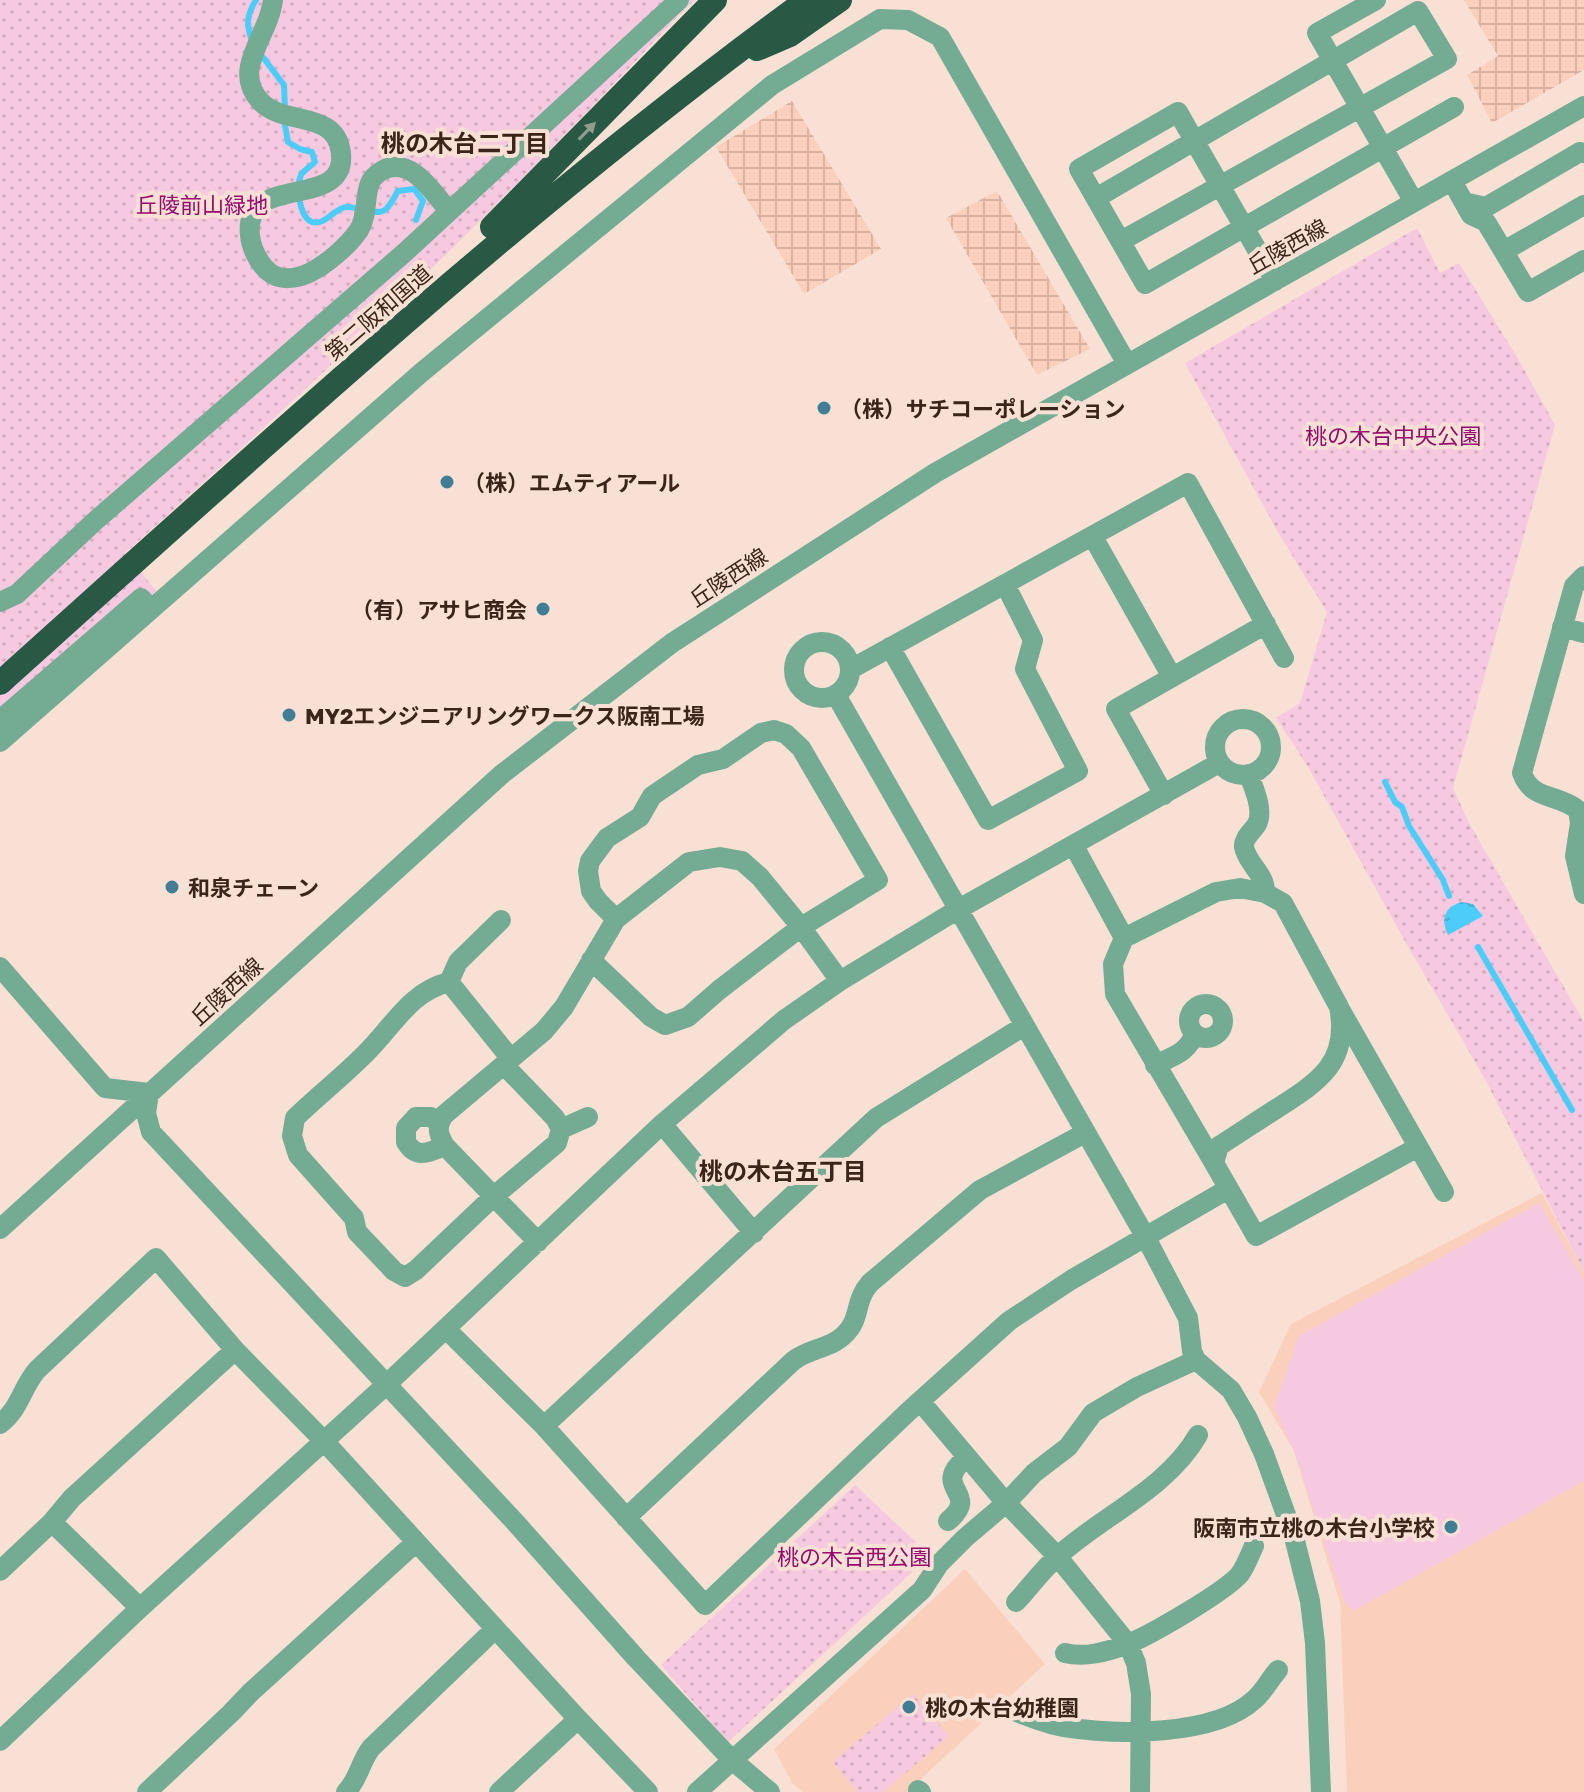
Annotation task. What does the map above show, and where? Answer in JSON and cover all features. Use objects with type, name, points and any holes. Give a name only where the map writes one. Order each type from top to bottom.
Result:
[{"type":"highway","points":[[271,440],[513,207],[715,0]]},
{"type":"highway","name":"第二阪和国道","points":[[0,683],[271,440],[528,216],[715,67],[807,0]]},
{"type":"highway","points":[[715,67],[790,35],[840,0]]},
{"type":"street","points":[[273,0],[248,66],[250,85],[265,106],[323,124],[333,132],[340,145],[341,160],[336,174],[327,183],[274,196],[253,213],[249,225],[250,241],[256,255],[272,275],[301,277],[318,269],[359,230],[370,183],[379,172],[390,167],[402,167],[420,177],[449,211]]},
{"type":"street","points":[[0,602],[17,594],[95,521],[392,264],[679,0]]},
{"type":"street","points":[[1376,0],[1317,33],[1414,202]]},
{"type":"street","points":[[1096,198],[1333,60],[1414,5],[1447,59],[1121,241]]},
{"type":"street","points":[[0,742],[422,372],[760,95],[880,19],[908,20],[940,37],[1127,364]]},
{"type":"street","name":"丘陵西線","points":[[0,1229],[502,774],[672,643],[935,473],[1584,106]]},
{"type":"street","points":[[1275,281],[1244,227],[1220,185],[1193,140],[1178,112],[1079,169],[1145,284],[1244,227],[1383,147],[1454,107]]},
{"type":"street","points":[[1464,202],[1486,207],[1580,152],[1584,153]]},
{"type":"street","points":[[1452,181],[1471,215],[1486,222],[1528,292],[1584,260]]},
{"type":"street","points":[[1504,251],[1584,205]]},
{"type":"street","points":[[851,669],[843,650],[825,641],[805,647],[796,658],[793,671],[799,687],[816,698],[836,695],[844,688],[851,669],[1188,483],[1284,658]]},
{"type":"street","points":[[1093,537],[1172,677]]},
{"type":"street","points":[[1584,576],[1574,586],[1522,773],[1526,784],[1534,792],[1568,802],[1578,810],[1580,823],[1575,856],[1584,894]]},
{"type":"street","points":[[890,647],[988,820],[1078,771],[1025,669],[1033,640],[1005,584]]},
{"type":"street","points":[[0,720],[141,598],[151,609]]},
{"type":"street","points":[[1164,795],[1116,709],[1266,624]]},
{"type":"street","points":[[1562,627],[1584,633]]},
{"type":"street","points":[[836,695],[1145,1236],[1188,1318],[1196,1360],[1231,1390],[1264,1454],[1303,1564],[1315,1643],[1321,1792]]},
{"type":"street","points":[[1241,718],[1259,723],[1271,738],[1270,757],[1265,765],[1249,775],[1229,772],[1219,763],[1215,741],[1225,725],[1241,718]]},
{"type":"street","points":[[591,960],[651,1017],[665,1025],[688,1017],[801,927],[878,880],[801,748],[786,734],[774,730],[761,733],[723,759],[698,765],[652,796],[640,817],[607,838],[590,861],[588,871],[591,891],[616,919]]},
{"type":"street","points":[[0,1741],[140,1608],[387,1384],[662,1124],[784,1020],[840,981],[957,910],[1219,763]]},
{"type":"street","points":[[1249,775],[1259,807],[1258,822],[1244,847],[1262,877],[1265,893]]},
{"type":"street","points":[[1074,846],[1124,938]]},
{"type":"street","points":[[538,1242],[445,1146],[439,1136],[439,1123],[444,1115],[544,1031],[564,1007],[616,919],[689,862],[720,857],[742,861],[760,877],[801,927],[840,981]]},
{"type":"street","points":[[1418,1147],[1256,1236],[1115,994],[1113,964],[1124,938],[1216,892],[1240,888],[1265,893],[1283,903],[1444,1192]]},
{"type":"street","points":[[449,982],[561,1129],[557,1143],[405,1277],[394,1271],[357,1232],[354,1218],[298,1155],[292,1136],[295,1118],[377,1042],[401,1011],[422,993],[449,982],[458,962],[501,920]]},
{"type":"street","points":[[0,967],[105,1088],[149,1093],[146,1113],[151,1132],[732,1760],[770,1792]]},
{"type":"street","points":[[1214,1163],[1219,1146],[1318,1082],[1336,1056],[1342,1023],[1339,1007]]},
{"type":"street","points":[[544,1426],[876,1118],[1024,1026]]},
{"type":"street","points":[[1155,1065],[1182,1052],[1192,1041],[1194,1033]]},
{"type":"street","points":[[439,1123],[431,1117],[416,1117],[406,1128],[406,1142],[416,1152],[423,1154],[445,1146]]},
{"type":"street","points":[[561,1129],[588,1117]]},
{"type":"street","points":[[662,1124],[754,1233]]},
{"type":"street","points":[[626,1518],[793,1361],[803,1353],[836,1342],[844,1336],[853,1325],[860,1294],[870,1283],[980,1190],[1085,1133]]},
{"type":"street","points":[[446,1329],[544,1426],[705,1605],[1009,1321],[1145,1236],[1228,1189]]},
{"type":"street","points":[[0,1424],[15,1409],[28,1380],[37,1370],[156,1258],[235,1350],[324,1441],[648,1792]]},
{"type":"street","points":[[0,1571],[52,1522],[72,1498],[235,1350]]},
{"type":"street","points":[[697,1792],[922,1590],[939,1564],[1034,1473],[1068,1447],[1093,1413],[1137,1387],[1196,1360]]},
{"type":"street","points":[[920,1401],[1006,1503],[1057,1556],[1128,1644],[1136,1663],[1141,1694],[1140,1792]]},
{"type":"street","points":[[1016,1602],[1057,1556],[1164,1475],[1191,1447],[1198,1435]]},
{"type":"street","points":[[948,1521],[961,1504],[951,1475],[954,1468],[967,1457]]},
{"type":"street","points":[[52,1522],[140,1608]]},
{"type":"street","points":[[147,1792],[251,1692],[415,1543]]},
{"type":"street","points":[[1065,1653],[1076,1656],[1093,1654],[1128,1644],[1213,1596],[1241,1573],[1254,1546]]},
{"type":"street","points":[[346,1792],[357,1778],[371,1748],[495,1629]]},
{"type":"street","points":[[1005,1708],[1061,1727],[1140,1733],[1187,1727],[1229,1715],[1254,1700],[1278,1670]]},
{"type":"street","points":[[499,1792],[578,1719]]},
{"type":"shaded area","points":[[1464,0],[1584,0],[1584,70],[1492,123],[1467,75],[1498,56]]},
{"type":"shaded area","points":[[792,101],[881,249],[804,294],[716,147]]},
{"type":"shaded area","points":[[997,191],[1090,349],[1037,375],[946,218]]},
{"type":"shaded area","name":"阪南市立桃の木台小学校","points":[[1542,1193],[1584,1272],[1584,1792],[1347,1792],[1340,1603],[1294,1451],[1259,1392],[1291,1324]]},
{"type":"shaded area","name":"桃の木台幼稚園","points":[[965,1569],[1045,1664],[907,1792],[803,1792],[792,1783],[774,1749]]},
{"type":"green space","name":"丘陵前山緑地","points":[[0,0],[695,0],[436,264],[305,390],[125,553],[158,593],[0,733]]},
{"type":"green space","name":"桃の木台中央公園","points":[[1417,228],[1440,273],[1459,263],[1555,425],[1453,788],[1469,823],[1584,1022],[1584,1272],[1485,1079],[1308,767],[1276,718],[1300,703],[1327,612],[1279,534],[1185,363]]},
{"type":"green space","points":[[1539,1203],[1584,1280],[1584,1481],[1354,1611],[1344,1601],[1294,1451],[1274,1407],[1299,1336]]},
{"type":"green space","name":"桃の木台西公園","points":[[855,1485],[933,1558],[923,1562],[728,1742],[661,1665]]},
{"type":"green space","points":[[913,1694],[949,1736],[883,1792],[858,1792],[833,1762]]},
{"type":"water","points":[[1462,902],[1473,904],[1483,916],[1448,935],[1444,924],[1446,914]]},
{"type":"waterway","points":[[253,43],[248,21],[256,0]]},
{"type":"waterway","points":[[259,52],[284,85],[285,109]]},
{"type":"waterway","points":[[284,120],[288,142],[312,152],[315,162],[302,173],[300,180],[300,201],[308,219],[321,222],[346,207],[383,211],[398,191],[414,189],[423,201],[416,220]]},
{"type":"waterway","points":[[1385,782],[1443,880],[1449,896]]},
{"type":"waterway","points":[[1478,947],[1572,1110]]},
{"type":"place","name":"（株）サチコーポレーション","points":[[824,408]]},
{"type":"place","name":"（株）エムティアール","points":[[447,482]]},
{"type":"place","name":"（有）アサヒ商会","points":[[543,609]]},
{"type":"place","name":"MY2エンジニアリングワークス阪南工場","points":[[289,715]]},
{"type":"place","name":"和泉チェーン","points":[[172,887]]},
{"type":"place","name":"阪南市立桃の木台小学校","points":[[1451,1527]]},
{"type":"place","name":"桃の木台幼稚園","points":[[909,1707]]},
{"type":"district","name":"桃の木台二丁目","points":[[465,142]]},
{"type":"district","name":"桃の木台五丁目","points":[[783,1170]]}]
